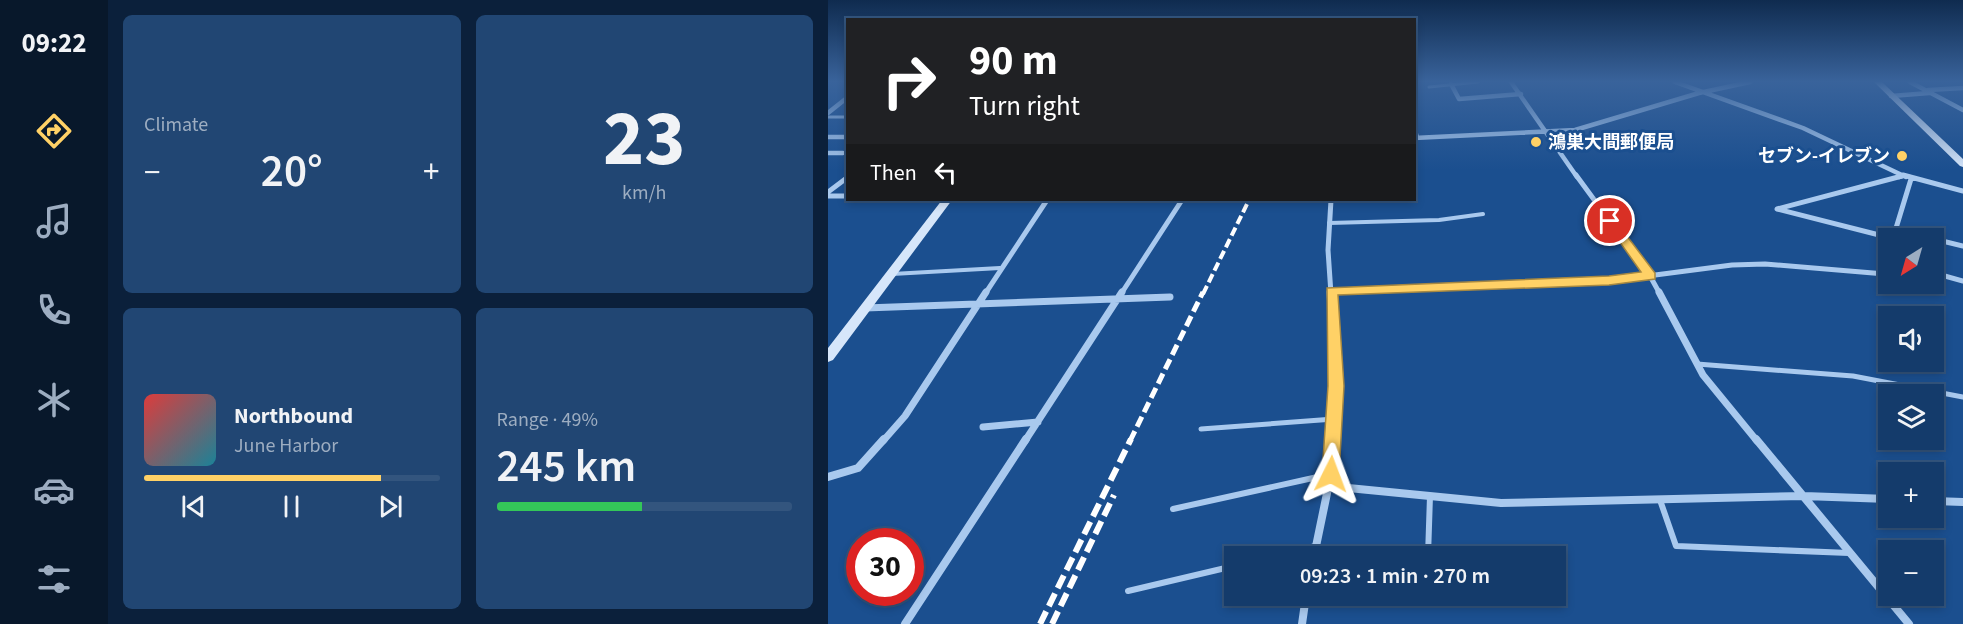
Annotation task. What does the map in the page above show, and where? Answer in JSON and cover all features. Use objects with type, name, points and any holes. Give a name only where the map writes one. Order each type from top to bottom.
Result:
[{"type":"main road","points":[[1907,111],[1963,164]]},
{"type":"main road","points":[[828,357],[945,201]]},
{"type":"street","points":[[1532,111],[1650,276],[1703,375],[1909,624]]},
{"type":"street","points":[[1416,138],[1575,129],[1642,111]]},
{"type":"street","points":[[1755,111],[1785,121],[1903,176],[1963,191]]},
{"type":"street","points":[[828,137],[846,137]]},
{"type":"street","points":[[828,153],[843,153]]},
{"type":"street","points":[[1878,234],[1777,209],[1903,176]]},
{"type":"street","points":[[828,194],[846,179]]},
{"type":"street","points":[[1895,228],[1911,179]]},
{"type":"street","points":[[828,194],[846,196]]},
{"type":"street","points":[[828,477],[858,468],[904,416],[975,304],[1046,201]]},
{"type":"street","points":[[905,624],[1181,201]]},
{"type":"street","points":[[1316,546],[1331,474],[1336,386],[1328,250],[1331,201]]},
{"type":"street","points":[[1944,242],[1963,246]]},
{"type":"street","points":[[1331,291],[1609,280],[1732,265],[1776,264],[1878,273]]},
{"type":"street","points":[[1944,276],[1963,281]]},
{"type":"street","points":[[864,308],[1117,297],[1170,297]]},
{"type":"street","points":[[983,427],[1038,422]]},
{"type":"street","points":[[1328,486],[1501,503],[1804,496],[1878,499]]},
{"type":"street","points":[[1944,501],[1963,502]]},
{"type":"street","points":[[1302,624],[1305,606]]},
{"type":"lane","points":[[828,117],[846,117]]},
{"type":"lane","points":[[1329,223],[1438,220],[1484,214]]},
{"type":"lane","points":[[890,274],[1000,267]]},
{"type":"lane","points":[[1697,364],[1853,376],[1963,397]]},
{"type":"lane","points":[[1201,429],[1334,419]]},
{"type":"lane","points":[[1173,509],[1331,474]]},
{"type":"lane","points":[[1428,546],[1430,496]]},
{"type":"lane","points":[[1660,500],[1676,546],[1849,553]]},
{"type":"lane","points":[[1128,591],[1224,568]]},
{"type":"railway","points":[[1203,294],[1249,201]]},
{"type":"railway","points":[[1130,441],[1203,292]]},
{"type":"railway","points":[[1040,624],[1131,439]]},
{"type":"railway","points":[[1052,624],[1114,495]]},
{"type":"place","name":"鴻巣大間郵便局","points":[[1536,142]]},
{"type":"place","name":"セブン-イレブン","points":[[1902,156]]},
{"type":"route","points":[[1331,474],[1336,386],[1331,291],[1609,280],[1650,276],[1610,221]]}]
